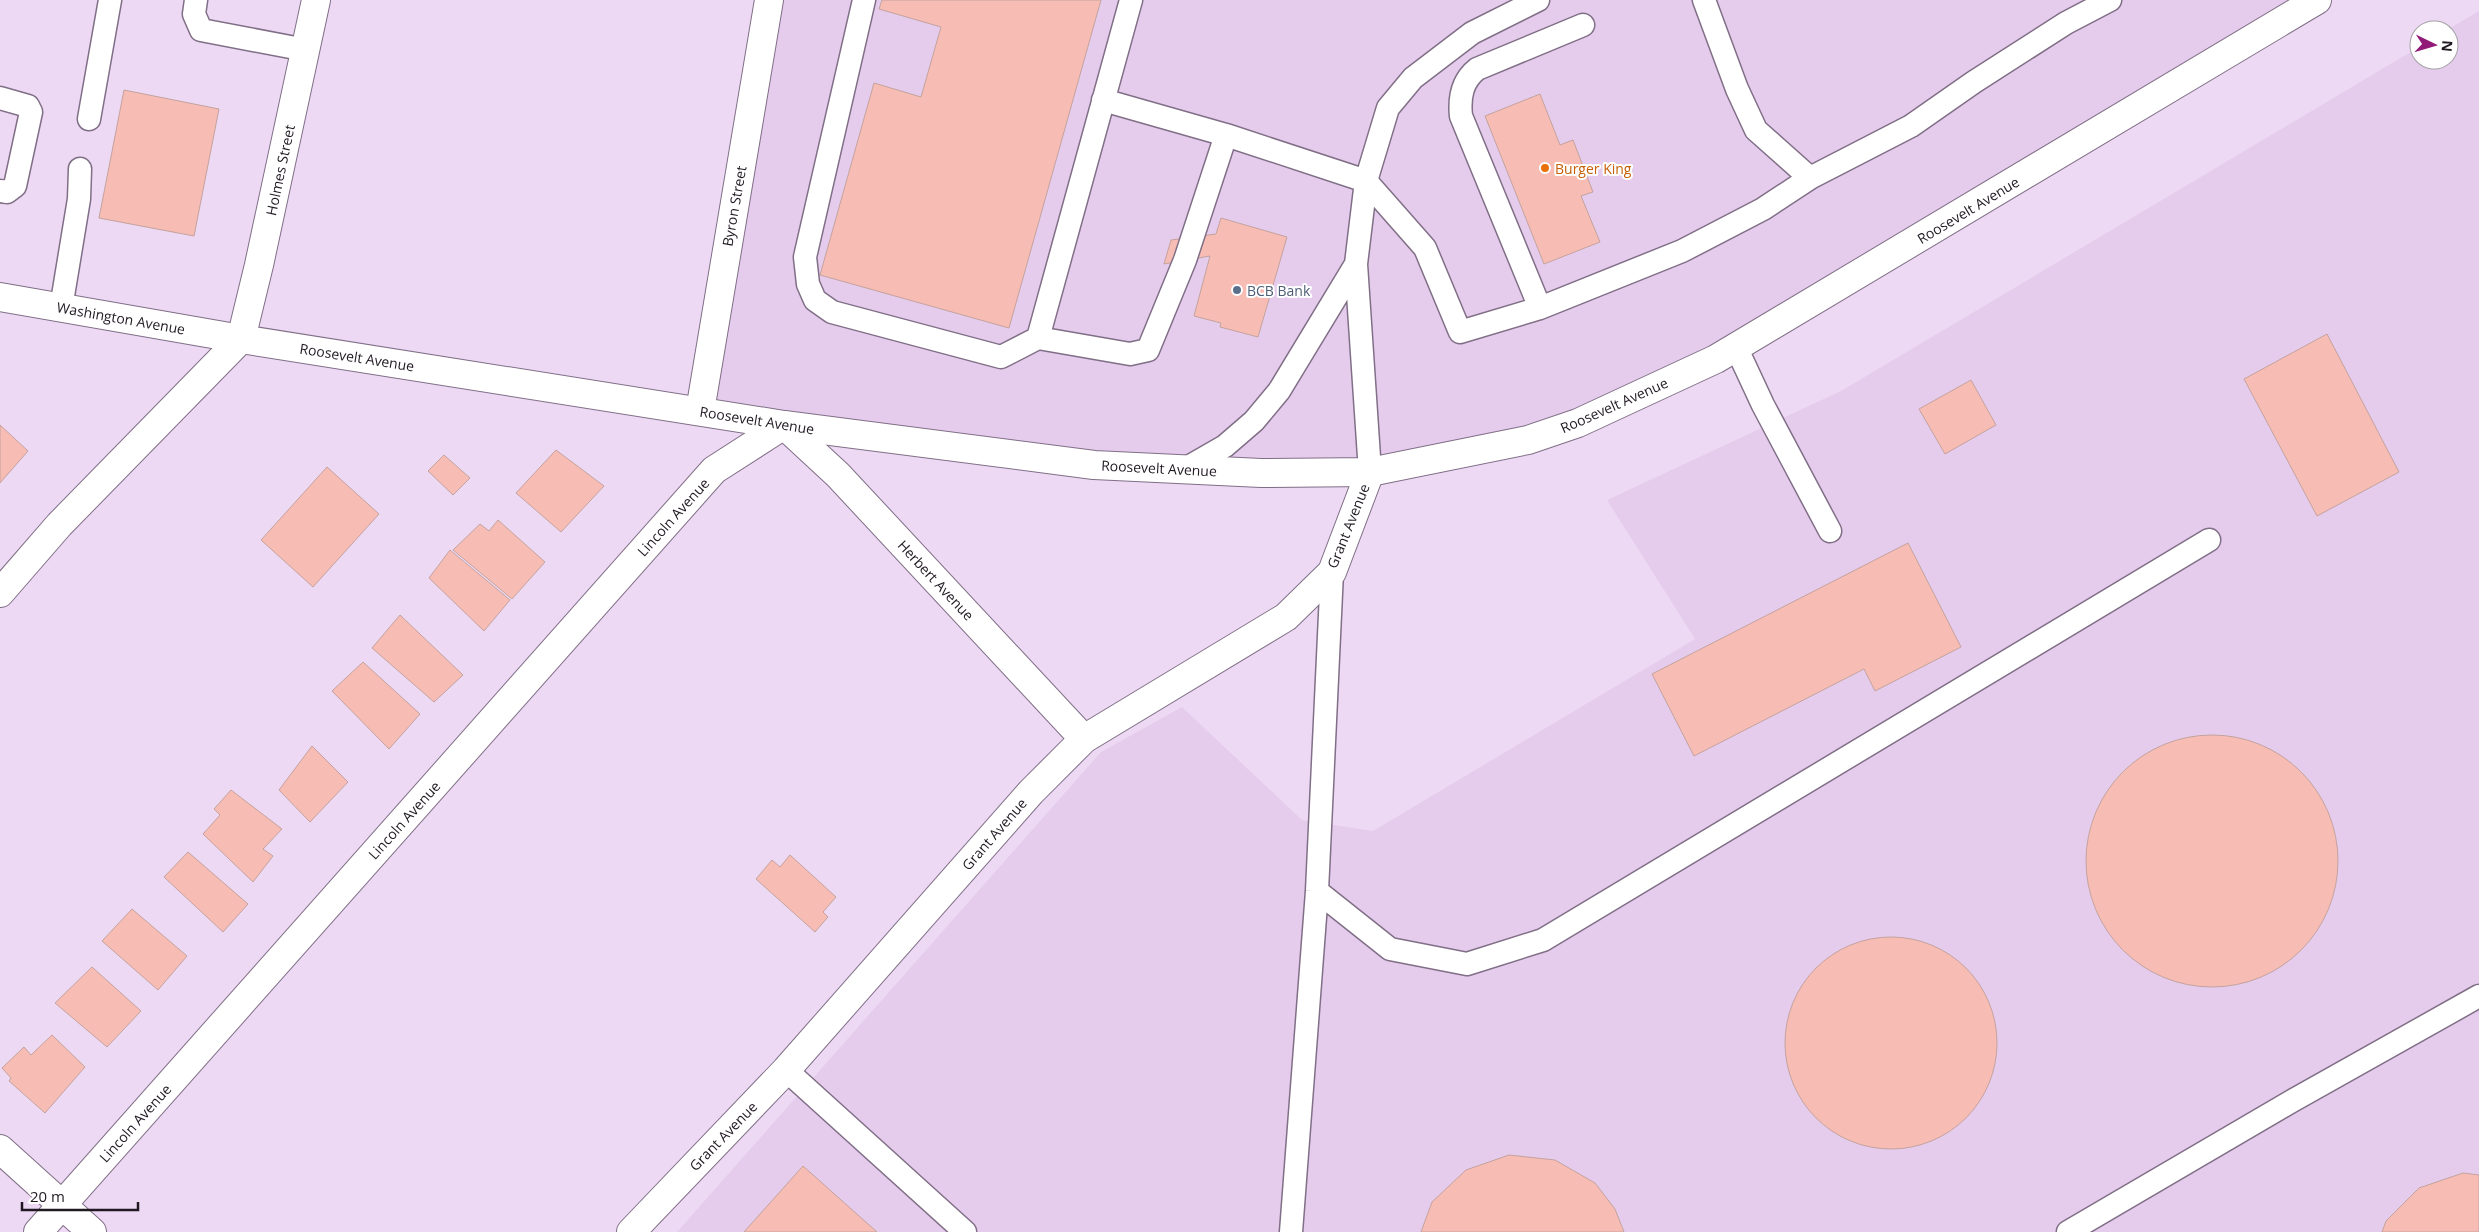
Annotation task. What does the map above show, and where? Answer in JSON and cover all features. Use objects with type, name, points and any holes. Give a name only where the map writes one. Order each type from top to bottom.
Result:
[{"type":"street","name":"Holmes Street","points":[[241,339],[316,0]]},
{"type":"street","name":"Byron Street","points":[[700,411],[769,0]]},
{"type":"street","name":"Roosevelt Avenue","points":[[241,339],[784,425],[1094,465],[1261,474],[1370,472],[1528,440],[1578,423],[1716,359],[2317,0]]},
{"type":"street","name":"Washington Avenue","points":[[0,297],[241,339]]},
{"type":"street","points":[[0,593],[59,525],[241,339]]},
{"type":"street","name":"Herbert Avenue","points":[[784,425],[838,475],[1084,739]]},
{"type":"street","name":"Lincoln Avenue","points":[[38,1232],[714,470],[784,425]]},
{"type":"street","name":"Grant Avenue","points":[[631,1232],[786,1070],[1031,792],[1084,739],[1286,616],[1332,572],[1370,472]]},
{"type":"street","points":[[0,1149],[92,1232]]},
{"type":"lane","points":[[88,119],[110,0]]},
{"type":"lane","points":[[196,0],[194,14],[201,30],[306,50]]},
{"type":"lane","points":[[864,0],[805,256],[808,284],[815,300],[832,312],[1001,357],[1038,338],[1130,354],[1148,350],[1185,260],[1226,135]]},
{"type":"lane","points":[[1038,338],[1131,0]]},
{"type":"lane","points":[[1370,472],[1356,264],[1366,181],[1388,108],[1413,78],[1472,33],[1538,0]]},
{"type":"lane","points":[[1704,0],[1737,89],[1756,130],[1810,178]]},
{"type":"lane","points":[[1103,100],[1226,135],[1366,181],[1425,248],[1460,332],[1540,308],[1682,251],[1763,209],[1810,178],[1911,126],[1974,82],[2066,23],[2110,0]]},
{"type":"lane","points":[[1540,308],[1461,116],[1462,88],[1469,75],[1477,69],[1583,25]]},
{"type":"lane","points":[[0,98],[28,106],[31,112],[15,186],[7,192],[0,191]]},
{"type":"lane","points":[[61,308],[79,200],[80,169]]},
{"type":"lane","points":[[1185,469],[1225,446],[1260,414],[1279,391],[1356,264]]},
{"type":"lane","points":[[1736,347],[1763,405],[1830,531]]},
{"type":"lane","points":[[1318,891],[1390,949],[1467,964],[1543,940],[2209,540]]},
{"type":"lane","points":[[1291,1232],[1318,891],[1332,572]]},
{"type":"lane","points":[[2068,1232],[2292,1101],[2479,996]]},
{"type":"lane","points":[[786,1070],[965,1232]]},
{"type":"shaded area","points":[[769,0],[2316,0],[1716,359],[1528,440],[1261,473],[700,411]]},
{"type":"shaded area","points":[[2479,11],[2479,1232],[677,1232],[1101,752],[1182,707],[1302,820],[1373,831],[1695,639],[1607,500],[1841,391],[2409,53],[2409,70],[2459,70],[2459,23]]},
{"type":"building","points":[[882,0],[1101,0],[1009,328],[820,275],[874,83],[921,97],[941,27],[879,9]]},
{"type":"building","points":[[124,90],[219,109],[194,236],[99,218]]},
{"type":"building","name":"Burger King","points":[[1540,94],[1560,145],[1573,140],[1593,192],[1581,196],[1600,242],[1544,264],[1485,116]]},
{"type":"building","name":"BCB Bank","points":[[1221,218],[1287,237],[1258,337],[1220,327],[1221,323],[1194,316],[1210,256],[1164,264],[1171,240],[1216,234]]},
{"type":"building","points":[[2327,334],[2399,472],[2317,516],[2244,379]]},
{"type":"building","points":[[1971,380],[1996,425],[1945,454],[1919,409]]},
{"type":"building","points":[[0,425],[28,451],[0,483]]},
{"type":"building","points":[[556,450],[604,486],[561,532],[516,493]]},
{"type":"building","points":[[444,455],[470,478],[453,495],[428,471]]},
{"type":"building","points":[[327,467],[379,514],[313,587],[261,540]]},
{"type":"building","points":[[498,520],[545,562],[512,599],[453,550],[480,524],[489,531]]},
{"type":"building","points":[[1908,543],[1961,647],[1875,691],[1864,669],[1694,756],[1652,674]]},
{"type":"building","points":[[450,550],[510,600],[484,631],[429,578]]},
{"type":"building","points":[[400,615],[463,675],[434,702],[372,648]]},
{"type":"building","points":[[363,662],[420,714],[389,749],[332,691]]},
{"type":"building","points":[[2212,735],[2249,740],[2282,756],[2301,772],[2317,791],[2333,824],[2338,861],[2333,898],[2317,931],[2301,950],[2282,966],[2249,982],[2212,987],[2175,982],[2142,966],[2123,950],[2107,931],[2091,898],[2086,861],[2091,824],[2107,791],[2123,772],[2142,756],[2175,740]]},
{"type":"building","points":[[312,746],[348,782],[310,822],[279,790]]},
{"type":"building","points":[[231,790],[282,829],[263,849],[273,856],[253,882],[203,834],[220,815],[214,809]]},
{"type":"building","points":[[188,852],[248,904],[223,932],[164,877]]},
{"type":"building","points":[[790,855],[836,897],[823,912],[828,917],[815,932],[756,879],[772,860],[780,867]]},
{"type":"building","points":[[132,909],[187,956],[158,990],[102,941]]},
{"type":"building","points":[[1881,937],[1901,937],[1922,941],[1941,949],[1966,968],[1979,984],[1989,1002],[1995,1022],[1997,1043],[1995,1064],[1989,1084],[1979,1102],[1966,1118],[1941,1137],[1922,1145],[1901,1149],[1881,1149],[1860,1145],[1841,1137],[1824,1125],[1809,1110],[1797,1093],[1789,1074],[1785,1053],[1785,1033],[1789,1012],[1797,993],[1809,976],[1824,961],[1841,949],[1860,941]]},
{"type":"building","points":[[92,967],[141,1011],[107,1047],[55,1003]]},
{"type":"building","points":[[52,1035],[85,1067],[45,1113],[9,1081],[11,1078],[2,1068],[24,1047],[31,1055]]},
{"type":"building","points":[[1509,1155],[1555,1160],[1595,1183],[1615,1209],[1624,1232],[1421,1232],[1432,1202],[1466,1170]]},
{"type":"building","points":[[803,1166],[877,1232],[744,1232]]},
{"type":"building","points":[[2463,1173],[2479,1175],[2479,1232],[2382,1232],[2386,1221],[2419,1188]]},
{"type":"place","name":"Burger King","points":[[1545,168]]},
{"type":"place","name":"BCB Bank","points":[[1237,290]]}]
